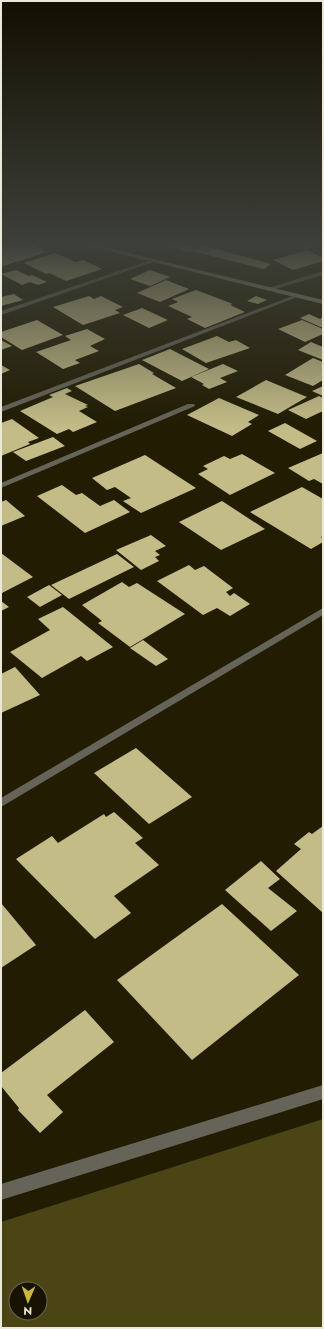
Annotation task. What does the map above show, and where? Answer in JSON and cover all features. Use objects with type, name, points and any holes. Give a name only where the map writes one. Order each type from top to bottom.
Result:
[{"type":"street","points":[[1,313],[27,304]]},
{"type":"street","points":[[1,410],[275,304]]},
{"type":"street","points":[[1,486],[191,406]]},
{"type":"street","points":[[1,802],[323,611]]},
{"type":"street","points":[[1,1192],[323,1092]]},
{"type":"shaded area","points":[[323,1119],[323,1328],[1,1328],[1,1222]]},
{"type":"building","points":[[63,304],[117,304],[123,307],[115,310],[120,313],[83,325],[53,307]]},
{"type":"building","points":[[173,304],[233,304],[230,305],[245,312],[205,328],[187,319],[192,317],[168,306]]},
{"type":"building","points":[[142,308],[168,320],[149,328],[123,315]]},
{"type":"building","points":[[309,314],[320,319],[323,317],[323,328],[300,318]]},
{"type":"building","points":[[37,320],[63,335],[22,350],[1,337],[1,332]]},
{"type":"building","points":[[302,320],[323,329],[323,334],[305,342],[278,329]]},
{"type":"building","points":[[87,329],[105,339],[90,346],[99,351],[75,360],[80,363],[63,369],[36,352],[71,340],[65,336]]},
{"type":"building","points":[[217,336],[229,342],[236,340],[250,348],[206,363],[182,349]]},
{"type":"building","points":[[1,340],[12,346],[1,350]]},
{"type":"building","points":[[311,342],[323,347],[323,360],[298,350]]},
{"type":"building","points":[[170,349],[209,369],[182,381],[142,360]]},
{"type":"building","points":[[313,358],[323,362],[323,380],[313,386],[285,375]]},
{"type":"building","points":[[139,364],[154,373],[152,374],[176,388],[115,411],[75,386]]},
{"type":"building","points":[[223,364],[238,371],[220,378],[227,382],[209,389],[202,385],[204,384],[191,377]]},
{"type":"building","points":[[1,365],[10,370],[1,374]]},
{"type":"building","points":[[266,380],[307,397],[278,414],[236,397]]},
{"type":"building","points":[[323,386],[323,396],[312,391]]},
{"type":"building","points":[[67,388],[72,391],[65,394],[88,405],[85,406],[88,407],[79,411],[97,422],[73,432],[69,429],[57,434],[20,411],[53,397],[49,395]]},
{"type":"building","points":[[319,396],[323,398],[323,411],[306,419],[288,410]]},
{"type":"building","points":[[219,398],[259,415],[248,422],[252,424],[232,436],[187,415]]},
{"type":"building","points":[[12,419],[39,438],[28,442],[30,444],[1,456],[1,423]]},
{"type":"building","points":[[285,423],[317,441],[300,449],[268,431]]},
{"type":"building","points":[[53,437],[65,446],[26,461],[13,452]]},
{"type":"building","points":[[323,453],[323,484],[314,479],[309,481],[288,468]]},
{"type":"building","points":[[242,454],[275,473],[230,495],[198,474],[208,469],[203,466],[224,456],[230,459]]},
{"type":"building","points":[[145,455],[196,488],[141,513],[123,501],[131,498],[115,487],[107,490],[92,478]]},
{"type":"building","points":[[62,485],[76,495],[82,493],[100,506],[114,500],[130,512],[85,533],[37,496]]},
{"type":"building","points":[[302,487],[323,499],[323,536],[321,537],[323,542],[311,549],[250,512]]},
{"type":"building","points":[[6,500],[25,516],[1,526],[1,502]]},
{"type":"building","points":[[222,501],[265,529],[221,550],[179,522]]},
{"type":"building","points":[[151,535],[166,546],[155,551],[160,555],[155,557],[159,561],[141,570],[116,550]]},
{"type":"building","points":[[1,553],[33,577],[2,593]]},
{"type":"building","points":[[117,554],[134,567],[69,599],[51,585]]},
{"type":"building","points":[[189,565],[195,570],[204,566],[233,588],[226,592],[230,596],[234,593],[250,604],[230,616],[217,608],[203,615],[157,581]]},
{"type":"building","points":[[122,582],[129,587],[137,583],[185,614],[130,647],[98,623],[102,621],[82,605]]},
{"type":"building","points":[[49,585],[62,595],[40,607],[27,597]]},
{"type":"building","points":[[1,601],[9,607],[1,611]]},
{"type":"building","points":[[63,607],[113,647],[87,661],[81,656],[42,678],[10,652],[50,630],[38,619]]},
{"type":"building","points":[[143,640],[168,659],[156,666],[130,648]]},
{"type":"building","points":[[15,667],[40,695],[1,713],[1,674]]},
{"type":"building","points":[[136,748],[192,797],[149,824],[94,773]]},
{"type":"building","points":[[114,812],[143,838],[135,843],[159,865],[114,896],[131,913],[95,939],[16,859],[52,836],[58,843],[104,814],[106,817]]},
{"type":"building","points":[[323,826],[323,913],[276,871],[301,849],[294,844],[309,832],[312,834]]},
{"type":"building","points":[[261,861],[280,879],[268,888],[297,911],[271,931],[225,890]]},
{"type":"building","points":[[1,903],[36,945],[1,968]]},
{"type":"building","points":[[222,904],[299,975],[192,1060],[117,980]]},
{"type":"building","points":[[85,1010],[114,1042],[47,1095],[63,1112],[40,1133],[18,1110],[19,1108],[1,1086],[1,1073]]}]
